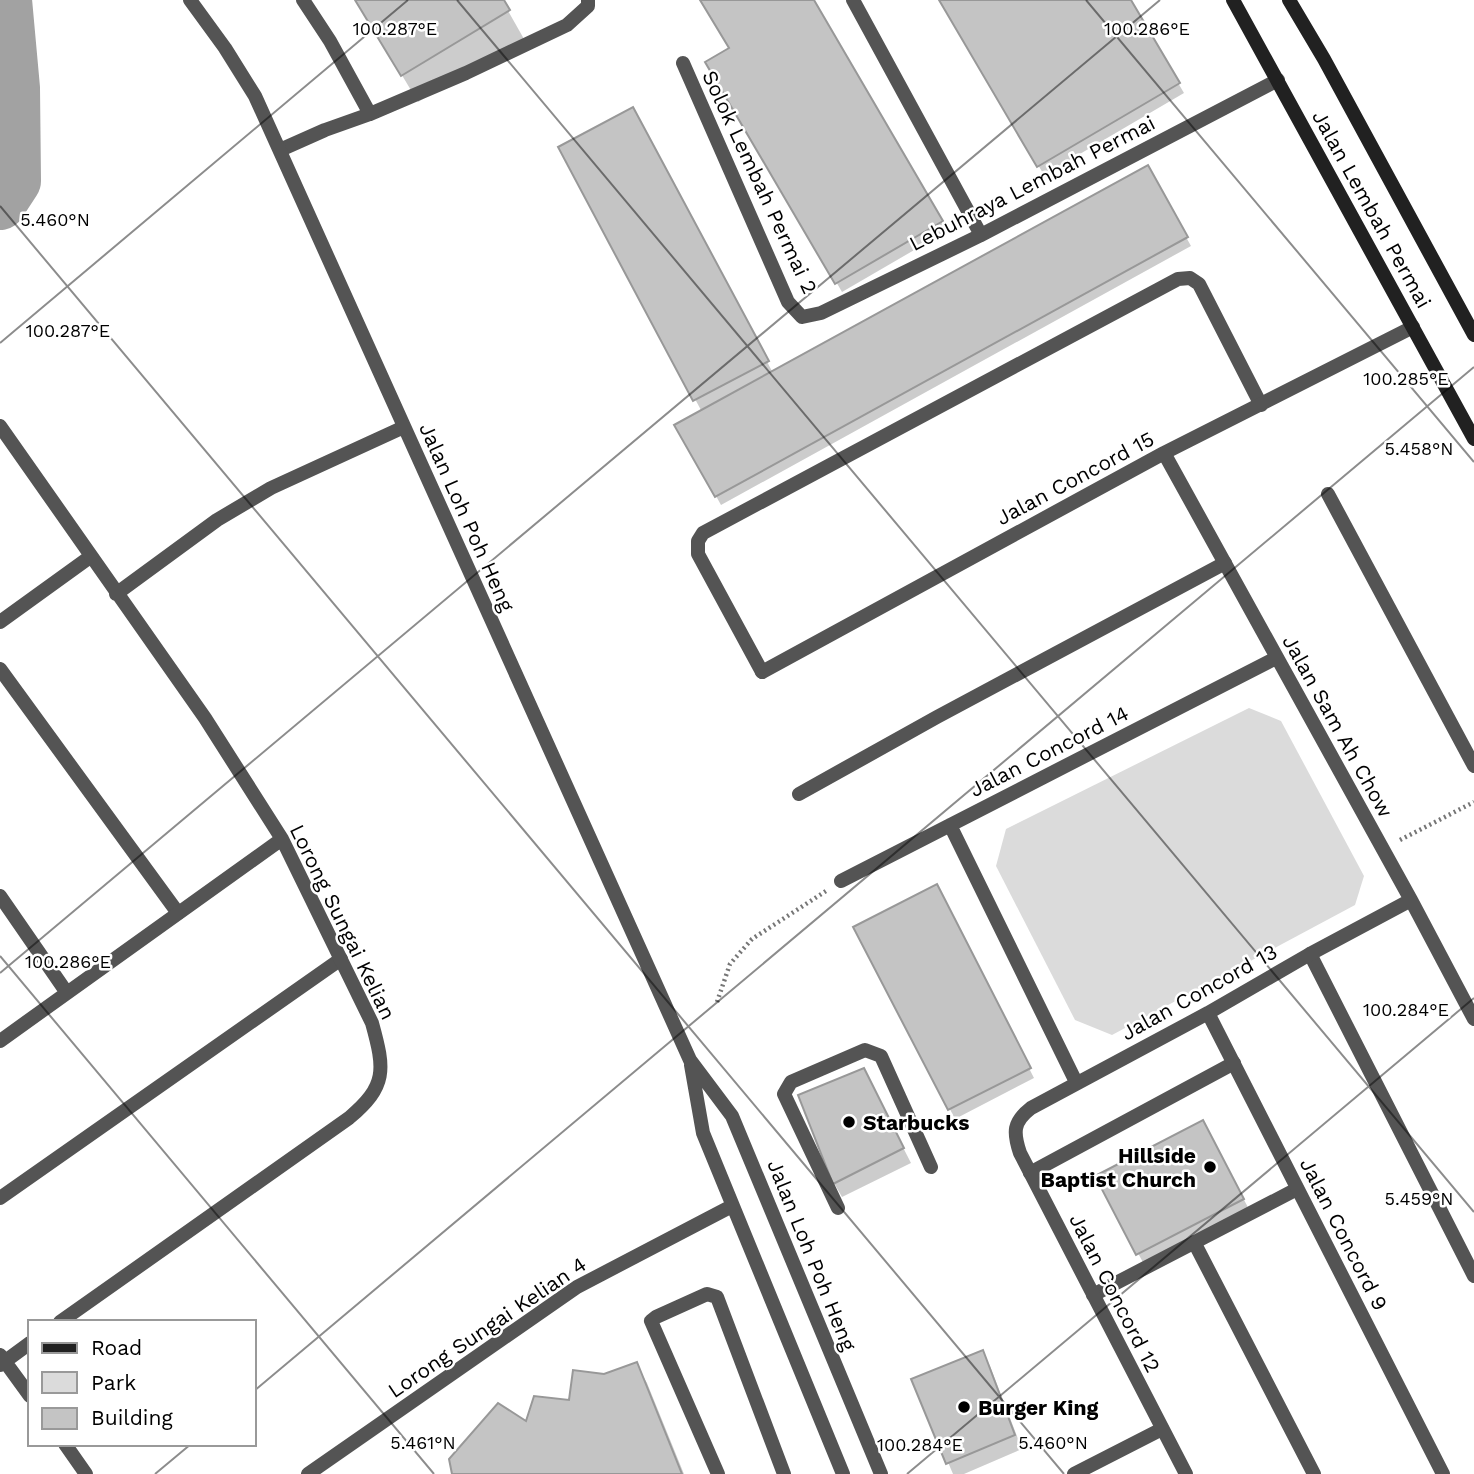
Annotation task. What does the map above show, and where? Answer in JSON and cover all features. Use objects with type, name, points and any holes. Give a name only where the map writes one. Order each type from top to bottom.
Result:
[{"type":"main road","name":"Jalan Lembah Permai","points":[[1233,0],[1474,439]]},
{"type":"main road","name":"Jalan Lembah Permai","points":[[1293,2],[1474,334]]},
{"type":"street","name":"Jalan Loh Poh Heng","points":[[190,0],[255,96],[690,1060],[732,1116],[881,1474]]},
{"type":"street","points":[[303,0],[330,41],[370,114]]},
{"type":"street","points":[[280,150],[466,73],[567,25],[587,6],[588,0]]},
{"type":"street","points":[[853,0],[981,235]]},
{"type":"street","name":"Solok Lembah Permai 2","points":[[683,63],[788,302],[802,317]]},
{"type":"street","name":"Lebuhraya Lembah Permai","points":[[802,317],[821,313],[981,235],[1278,80]]},
{"type":"street","name":"Jalan Concord 15","points":[[1261,405],[1199,284],[1190,278],[1178,279],[703,533],[698,541],[698,554],[762,672],[1164,453],[1261,405],[1413,327]]},
{"type":"street","name":"Lorong Sungai Kelian","points":[[0,426],[205,718],[282,839],[372,1023],[380,1052],[381,1078],[368,1102],[64,1320]]},
{"type":"street","points":[[116,594],[217,520],[271,488],[404,427]]},
{"type":"street","name":"Jalan Sam Ah Chow","points":[[1164,453],[1474,1019]]},
{"type":"street","points":[[1328,494],[1474,766]]},
{"type":"street","points":[[0,622],[90,557]]},
{"type":"street","points":[[799,794],[937,717],[1225,564]]},
{"type":"street","name":"Jalan Concord 14","points":[[841,881],[1276,658]]},
{"type":"street","points":[[0,668],[178,914]]},
{"type":"street","points":[[950,825],[1076,1082]]},
{"type":"street","points":[[0,1041],[282,839]]},
{"type":"street","points":[[0,896],[67,993]]},
{"type":"street","name":"Jalan Concord 13","points":[[1015,1128],[1020,1116],[1076,1082],[1208,1013],[1411,900]]},
{"type":"street","points":[[1310,954],[1468,1251],[1474,1276]]},
{"type":"street","points":[[0,1198],[341,959]]},
{"type":"street","name":"Jalan Concord 9","points":[[1208,1013],[1443,1474]]},
{"type":"street","points":[[838,1208],[784,1094],[790,1082],[865,1050],[881,1056],[930,1167]]},
{"type":"street","name":"Jalan Loh Poh Heng","points":[[690,1060],[702,1133],[842,1474]]},
{"type":"street","points":[[1030,1173],[1234,1063]]},
{"type":"street","name":"Jalan Concord 12","points":[[1015,1128],[1016,1140],[1030,1173],[1186,1474]]},
{"type":"street","points":[[1093,1295],[1297,1189]]},
{"type":"street","name":"Lorong Sungai Kelian 4","points":[[308,1474],[577,1287],[732,1206]]},
{"type":"street","points":[[1194,1242],[1314,1474]]},
{"type":"street","points":[[718,1474],[651,1321],[707,1294],[717,1297],[784,1474]]},
{"type":"street","points":[[28,1344],[1,1360],[28,1394]]},
{"type":"street","points":[[1074,1474],[1162,1429]]},
{"type":"street","points":[[66,1446],[86,1474]]},
{"type":"path","points":[[1382,849],[1474,802]]},
{"type":"path","points":[[717,1002],[730,964],[752,939],[841,881]]},
{"type":"green space","points":[[1249,708],[1281,721],[1364,876],[1355,905],[1112,1035],[1075,1020],[996,866],[1006,829]]},
{"type":"building","points":[[355,0],[504,0],[510,10],[401,76]]},
{"type":"building","points":[[700,0],[814,0],[943,221],[835,284],[705,62],[729,48]]},
{"type":"building","points":[[939,0],[1131,0],[1180,83],[1037,167]]},
{"type":"building","points":[[633,107],[769,361],[693,401],[558,147]]},
{"type":"building","points":[[1148,165],[1188,237],[715,497],[674,425]]},
{"type":"building","points":[[937,884],[1031,1068],[948,1110],[853,927]]},
{"type":"building","name":"Starbucks","points":[[864,1068],[904,1148],[833,1184],[798,1095]]},
{"type":"building","points":[[1203,1120],[1244,1199],[1136,1255],[1095,1176]]},
{"type":"building","name":"Burger King","points":[[983,1350],[1015,1435],[946,1464],[911,1379]]},
{"type":"building","points":[[637,1362],[682,1474],[452,1474],[449,1459],[498,1403],[526,1421],[534,1396],[569,1400],[573,1370],[604,1374]]},
{"type":"waterway","points":[[0,204],[15,181],[14,88],[6,0]]},
{"type":"place","name":"Starbucks","points":[[849,1122]]},
{"type":"place","name":"Hillside Baptist Church","points":[[1210,1167]]},
{"type":"place","name":"Burger King","points":[[964,1407]]}]
